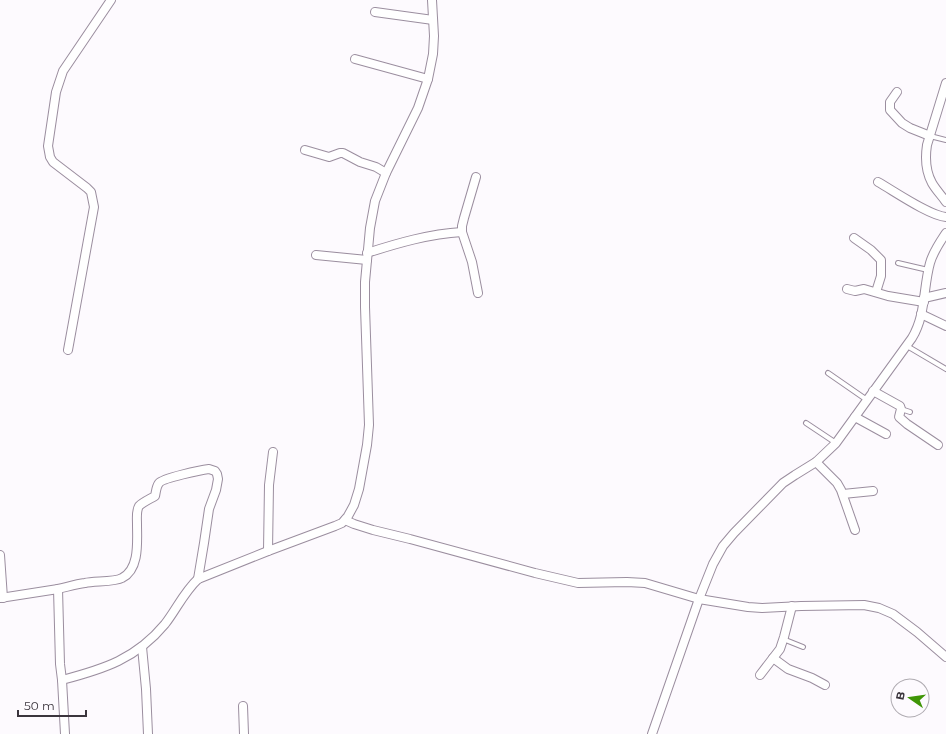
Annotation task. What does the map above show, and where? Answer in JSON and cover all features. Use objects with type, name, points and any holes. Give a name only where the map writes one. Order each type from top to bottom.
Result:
[{"type":"street","points":[[68,350],[94,207],[90,192],[87,188],[53,162],[50,157],[48,146],[56,92],[62,71],[111,0]]},
{"type":"street","points":[[62,680],[106,667],[130,655],[154,637],[174,612],[189,588],[198,580],[268,551],[342,523],[354,505],[359,490],[369,425],[365,282],[370,228],[375,201],[386,173],[418,108],[428,79],[433,54],[434,36],[432,0]]},
{"type":"street","points":[[375,12],[433,20]]},
{"type":"street","points":[[355,59],[428,79]]},
{"type":"street","points":[[946,83],[943,105],[930,136],[926,154],[928,174],[932,184],[946,202]]},
{"type":"street","points":[[897,92],[890,102],[890,110],[906,126],[930,136]]},
{"type":"street","points":[[305,150],[329,157],[343,153],[376,167],[386,173]]},
{"type":"street","points":[[476,177],[464,218],[462,232],[472,262],[478,293]]},
{"type":"street","points":[[878,182],[921,208],[946,217]]},
{"type":"street","points":[[316,255],[367,257],[392,245],[424,237],[462,232]]},
{"type":"street","points":[[652,734],[699,599],[713,564],[723,546],[784,483],[816,462],[836,443],[912,338],[917,330],[921,314],[930,262],[946,233]]},
{"type":"street","points":[[854,238],[871,250],[881,260],[881,276],[876,292]]},
{"type":"street","points":[[847,289],[855,291],[864,288],[888,296],[924,300],[946,293]]},
{"type":"street","points":[[921,314],[946,326]]},
{"type":"street","points":[[873,391],[900,406],[901,409],[899,417],[938,445]]},
{"type":"street","points":[[855,417],[886,434]]},
{"type":"street","points":[[268,551],[269,484],[272,452]]},
{"type":"street","points":[[816,462],[837,483],[843,494],[855,530]]},
{"type":"street","points":[[0,555],[2,598],[58,589],[84,583],[117,580],[123,578],[134,565],[138,543],[137,513],[140,505],[155,496],[158,484],[162,481],[209,469],[215,471],[218,479],[216,490],[209,509],[198,580]]},
{"type":"street","points":[[843,494],[873,491]]},
{"type":"street","points":[[345,520],[373,530],[571,581],[644,583],[699,599],[748,607],[762,608],[864,605],[879,608],[893,614],[911,627],[946,657]]},
{"type":"street","points":[[58,589],[60,664],[65,734]]},
{"type":"street","points":[[760,675],[780,649],[792,606]]},
{"type":"street","points":[[142,646],[148,734]]},
{"type":"street","points":[[773,658],[788,669],[812,678],[825,685]]},
{"type":"street","points":[[243,706],[244,734]]},
{"type":"lane","points":[[930,136],[946,140]]},
{"type":"lane","points":[[898,263],[928,270]]},
{"type":"lane","points":[[906,345],[946,369]]},
{"type":"lane","points":[[828,373],[867,400]]},
{"type":"lane","points":[[901,409],[910,412]]},
{"type":"lane","points":[[806,423],[836,443]]},
{"type":"lane","points":[[783,639],[803,647]]}]
